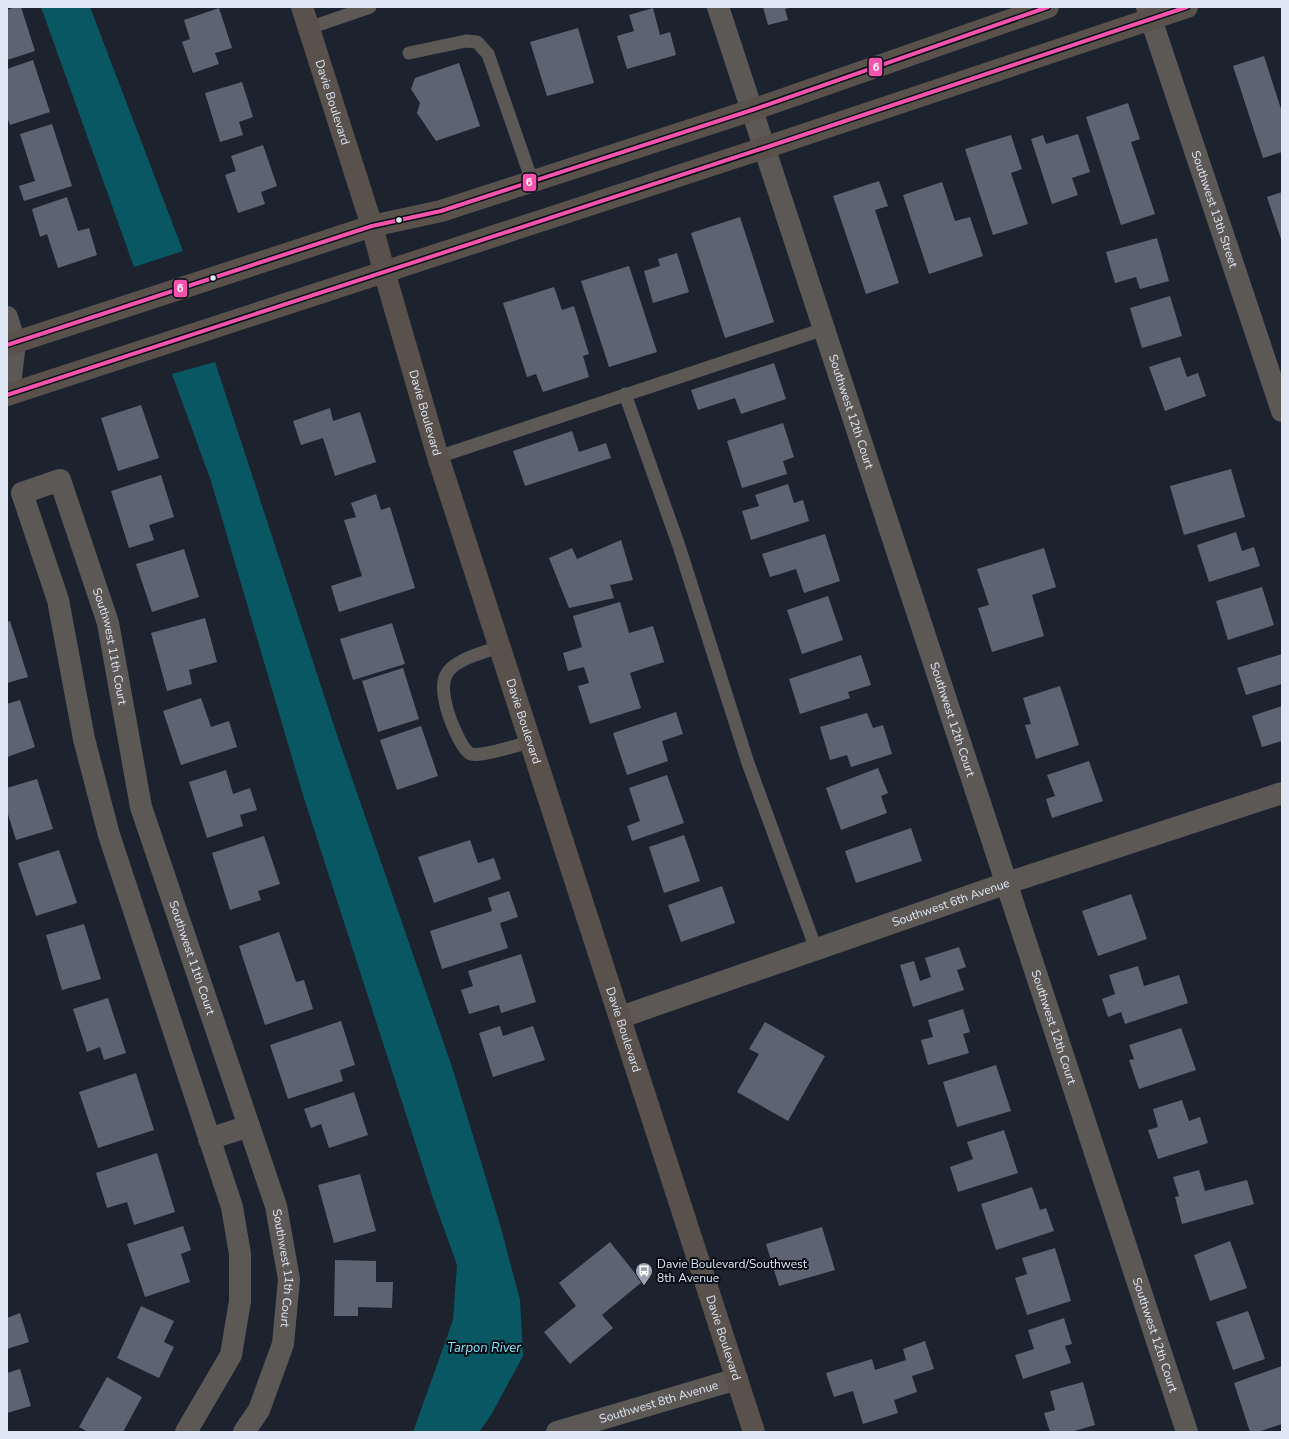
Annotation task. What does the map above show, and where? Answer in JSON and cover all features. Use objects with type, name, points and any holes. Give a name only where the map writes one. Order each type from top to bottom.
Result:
[{"type":"main road","name":"Davie Boulevard","points":[[302,7],[372,226],[438,457],[621,1017],[754,1432]]},
{"type":"main road","points":[[11,344],[372,226],[441,211],[752,110],[1048,7]]},
{"type":"main road","points":[[8,394],[764,148],[1149,13],[1187,7]]},
{"type":"street","name":"Southwest 12th Court","points":[[718,7],[1187,1432]]},
{"type":"street","name":"Southwest 13th Street","points":[[1149,13],[1282,411]]},
{"type":"street","points":[[7,317],[11,344],[8,394]]},
{"type":"street","name":"Southwest 11th Court","points":[[209,1139],[109,835],[84,739],[58,600],[22,493],[60,480],[108,624],[141,807],[276,1206],[289,1278],[283,1344],[259,1410],[244,1432]]},
{"type":"street","name":"Southwest 6th Avenue","points":[[621,1017],[1007,883],[1282,793]]},
{"type":"street","points":[[186,1432],[231,1355],[240,1301],[240,1254],[232,1207],[209,1139],[249,1126]]},
{"type":"street","name":"Southwest 8th Avenue","points":[[557,1432],[737,1379]]},
{"type":"lane","points":[[309,28],[370,7]]},
{"type":"lane","points":[[409,52],[466,41],[477,42],[488,54],[532,181]]},
{"type":"lane","points":[[438,457],[824,329]]},
{"type":"lane","points":[[625,394],[680,546],[748,763],[816,949]]},
{"type":"lane","points":[[499,647],[461,661],[452,668],[446,676],[444,687],[446,706],[456,734],[467,751],[471,754],[480,754],[530,742]]},
{"type":"water","points":[[41,7],[90,7],[183,251],[134,267]]},
{"type":"water","name":"Tarpon River","points":[[215,362],[337,735],[453,1070],[499,1221],[520,1300],[523,1356],[491,1415],[479,1432],[413,1432],[453,1320],[457,1265],[433,1198],[303,795],[211,481],[172,374]]},
{"type":"building","points":[[15,7],[21,7],[35,51],[7,60],[7,10]]},
{"type":"building","points":[[763,7],[792,7],[785,9],[788,20],[768,25]]},
{"type":"building","points":[[219,8],[232,48],[215,53],[219,64],[193,73],[182,42],[190,39],[184,20]]},
{"type":"building","points":[[653,8],[660,35],[670,32],[676,55],[627,69],[617,36],[634,31],[629,15]]},
{"type":"building","points":[[578,28],[594,83],[547,96],[530,42]]},
{"type":"building","points":[[1264,56],[1282,112],[1282,152],[1263,158],[1233,66]]},
{"type":"building","points":[[33,60],[50,112],[10,125],[7,117],[7,69]]},
{"type":"building","points":[[459,63],[480,126],[436,141],[417,113],[420,103],[411,89],[415,78]]},
{"type":"building","points":[[242,82],[253,117],[239,122],[243,135],[220,142],[205,93]]},
{"type":"building","points":[[1128,103],[1140,139],[1131,142],[1155,214],[1121,225],[1086,117]]},
{"type":"building","points":[[52,124],[72,186],[24,201],[19,186],[35,181],[20,134]]},
{"type":"building","points":[[1078,134],[1090,172],[1072,178],[1078,195],[1052,204],[1031,139],[1043,135],[1046,144]]},
{"type":"building","points":[[1011,135],[1022,169],[1011,173],[1028,224],[993,235],[965,149]]},
{"type":"building","points":[[263,145],[277,186],[261,192],[265,204],[238,213],[225,175],[236,171],[231,156]]},
{"type":"building","points":[[879,181],[888,206],[875,210],[899,283],[866,294],[833,196]]},
{"type":"building","points":[[942,182],[955,221],[970,217],[983,256],[929,274],[903,195]]},
{"type":"building","points":[[1282,192],[1282,242],[1267,197]]},
{"type":"building","points":[[67,197],[78,231],[89,228],[97,255],[58,268],[47,234],[40,237],[32,209]]},
{"type":"building","points":[[740,217],[774,322],[725,338],[691,233]]},
{"type":"building","points":[[1157,238],[1169,281],[1140,289],[1136,277],[1115,283],[1106,252]]},
{"type":"building","points":[[677,253],[689,292],[653,303],[644,271],[660,266],[658,259]]},
{"type":"building","points":[[629,266],[657,352],[609,367],[581,281]]},
{"type":"building","points":[[554,287],[562,310],[574,306],[589,354],[583,356],[589,377],[543,392],[536,374],[527,377],[503,303]]},
{"type":"building","points":[[1170,296],[1182,336],[1142,348],[1130,308]]},
{"type":"building","points":[[1180,357],[1187,377],[1198,373],[1206,396],[1165,411],[1149,367]]},
{"type":"building","points":[[774,363],[786,399],[741,414],[735,398],[698,410],[691,390]]},
{"type":"building","points":[[141,405],[159,458],[118,471],[101,418]]},
{"type":"building","points":[[330,408],[333,421],[360,412],[376,462],[335,476],[323,438],[301,445],[293,421]]},
{"type":"building","points":[[783,423],[794,457],[783,461],[787,474],[742,488],[727,441]]},
{"type":"building","points":[[572,431],[579,452],[606,443],[611,458],[525,486],[513,451]]},
{"type":"building","points":[[1231,469],[1245,517],[1184,535],[1170,486]]},
{"type":"building","points":[[161,475],[174,517],[149,525],[154,540],[129,548],[111,491]]},
{"type":"building","points":[[788,484],[794,503],[803,500],[809,521],[751,540],[742,511],[759,506],[755,495]]},
{"type":"building","points":[[376,494],[381,510],[390,507],[415,588],[339,612],[331,586],[362,576],[344,520],[356,517],[351,503]]},
{"type":"building","points":[[1236,532],[1242,551],[1254,547],[1260,566],[1209,582],[1197,545]]},
{"type":"building","points":[[825,534],[840,581],[804,593],[796,569],[770,577],[762,554]]},
{"type":"building","points":[[621,540],[633,580],[610,585],[614,598],[569,608],[549,558],[572,548],[577,559]]},
{"type":"building","points":[[1044,548],[1056,587],[1032,595],[1044,636],[992,652],[978,608],[989,605],[977,569]]},
{"type":"building","points":[[184,549],[199,597],[152,612],[136,564]]},
{"type":"building","points":[[1262,587],[1274,625],[1228,640],[1216,601]]},
{"type":"building","points":[[828,596],[843,640],[802,654],[787,610]]},
{"type":"building","points":[[620,602],[629,633],[653,626],[664,662],[630,673],[641,708],[590,724],[578,686],[589,683],[584,667],[568,671],[563,653],[582,647],[573,616]]},
{"type":"building","points":[[205,618],[217,662],[189,670],[192,684],[167,691],[151,633]]},
{"type":"building","points":[[10,621],[28,677],[7,683],[7,622]]},
{"type":"building","points":[[392,623],[405,664],[353,680],[340,639]]},
{"type":"building","points":[[1282,654],[1282,684],[1246,695],[1237,668]]},
{"type":"building","points":[[861,655],[871,685],[848,692],[850,698],[800,714],[789,679]]},
{"type":"building","points":[[403,668],[419,719],[378,732],[362,681]]},
{"type":"building","points":[[1060,686],[1079,745],[1036,759],[1025,725],[1031,724],[1023,698]]},
{"type":"building","points":[[201,698],[211,727],[229,721],[237,747],[181,765],[163,711]]},
{"type":"building","points":[[20,700],[35,747],[7,757],[7,704]]},
{"type":"building","points":[[1282,706],[1282,741],[1262,747],[1252,716]]},
{"type":"building","points":[[676,712],[683,734],[662,741],[668,761],[627,775],[613,733]]},
{"type":"building","points":[[867,713],[873,728],[883,725],[892,754],[851,767],[847,755],[830,760],[820,727]]},
{"type":"building","points":[[421,726],[438,776],[397,790],[380,740]]},
{"type":"building","points":[[1089,761],[1103,801],[1052,818],[1046,799],[1055,796],[1047,775]]},
{"type":"building","points":[[878,768],[888,793],[881,796],[887,813],[841,830],[826,788]]},
{"type":"building","points":[[226,770],[233,794],[250,788],[257,810],[240,815],[243,826],[207,838],[189,782]]},
{"type":"building","points":[[667,775],[684,823],[632,841],[627,826],[640,821],[629,788]]},
{"type":"building","points":[[37,779],[53,829],[16,840],[7,811],[7,788]]},
{"type":"building","points":[[911,828],[922,861],[856,883],[845,851]]},
{"type":"building","points":[[684,835],[700,881],[664,893],[649,847]]},
{"type":"building","points":[[264,836],[280,884],[258,891],[261,900],[230,910],[212,853]]},
{"type":"building","points":[[470,840],[478,863],[494,858],[501,879],[434,903],[418,857]]},
{"type":"building","points":[[59,850],[77,903],[36,916],[18,863]]},
{"type":"building","points":[[722,886],[735,923],[681,942],[668,905]]},
{"type":"building","points":[[509,891],[518,917],[500,923],[508,948],[442,969],[430,931],[492,911],[488,898]]},
{"type":"building","points":[[1131,894],[1147,939],[1098,956],[1082,911]]},
{"type":"building","points":[[84,924],[101,979],[62,990],[46,935]]},
{"type":"building","points":[[279,932],[296,982],[304,980],[313,1009],[265,1025],[239,946]]},
{"type":"building","points":[[959,947],[966,967],[957,970],[964,990],[913,1007],[900,965],[914,961],[920,981],[931,977],[925,958]]},
{"type":"building","points":[[521,954],[536,1002],[501,1013],[499,1005],[469,1014],[461,990],[473,986],[468,971]]},
{"type":"building","points":[[1138,966],[1144,986],[1179,975],[1188,1003],[1125,1024],[1121,1012],[1108,1017],[1102,999],[1115,994],[1109,975]]},
{"type":"building","points":[[108,998],[126,1053],[104,1060],[100,1047],[87,1052],[73,1009]]},
{"type":"building","points":[[963,1009],[970,1032],[963,1034],[969,1053],[928,1065],[921,1040],[933,1037],[928,1020]]},
{"type":"building","points":[[341,1021],[355,1065],[340,1070],[343,1081],[288,1099],[270,1045]]},
{"type":"building","points":[[765,1022],[825,1056],[788,1121],[737,1092],[759,1054],[749,1049]]},
{"type":"building","points":[[500,1026],[503,1036],[533,1026],[545,1060],[493,1077],[479,1033]]},
{"type":"building","points":[[1181,1028],[1196,1070],[1139,1089],[1129,1060],[1134,1059],[1129,1045]]},
{"type":"building","points":[[996,1065],[1011,1111],[957,1127],[943,1082]]},
{"type":"building","points":[[136,1073],[154,1130],[98,1148],[79,1092]]},
{"type":"building","points":[[354,1092],[368,1135],[329,1148],[321,1124],[311,1128],[304,1109]]},
{"type":"building","points":[[1182,1100],[1189,1121],[1200,1117],[1208,1143],[1158,1159],[1148,1130],[1158,1127],[1153,1109]]},
{"type":"building","points":[[1004,1130],[1018,1173],[958,1192],[950,1167],[973,1159],[967,1142]]},
{"type":"building","points":[[157,1153],[175,1212],[134,1225],[127,1202],[107,1208],[96,1173]]},
{"type":"building","points":[[1199,1170],[1205,1191],[1247,1180],[1254,1204],[1182,1224],[1175,1197],[1179,1196],[1173,1177]]},
{"type":"building","points":[[360,1174],[376,1231],[334,1243],[318,1185]]},
{"type":"building","points":[[1032,1187],[1040,1210],[1046,1208],[1054,1231],[996,1250],[981,1204]]},
{"type":"building","points":[[183,1226],[191,1250],[181,1254],[190,1282],[145,1297],[127,1244]]},
{"type":"building","points":[[822,1227],[835,1270],[779,1286],[766,1244]]},
{"type":"building","points":[[1230,1241],[1247,1288],[1210,1301],[1194,1255]]},
{"type":"building","points":[[610,1242],[642,1282],[602,1315],[613,1328],[570,1364],[544,1332],[576,1306],[559,1283]]},
{"type":"building","points":[[1055,1248],[1071,1301],[1027,1315],[1015,1278],[1027,1274],[1022,1258]]},
{"type":"building","points":[[335,1260],[376,1261],[376,1282],[393,1282],[392,1308],[358,1307],[358,1316],[334,1316]]},
{"type":"building","points":[[141,1306],[174,1321],[164,1342],[174,1347],[159,1378],[117,1358]]},
{"type":"building","points":[[1248,1311],[1265,1359],[1233,1370],[1216,1322]]},
{"type":"building","points":[[20,1313],[29,1342],[7,1349],[7,1318]]},
{"type":"building","points":[[1064,1318],[1072,1344],[1065,1346],[1071,1363],[1023,1379],[1015,1355],[1034,1349],[1028,1330]]},
{"type":"building","points":[[925,1341],[934,1369],[912,1376],[917,1392],[894,1400],[898,1413],[863,1424],[853,1391],[834,1397],[826,1373],[872,1359],[875,1370],[906,1360],[903,1349]]},
{"type":"building","points":[[1282,1366],[1282,1424],[1258,1432],[1250,1432],[1234,1383]]},
{"type":"building","points":[[20,1369],[31,1406],[7,1413],[7,1373]]},
{"type":"building","points":[[107,1377],[142,1397],[123,1432],[88,1432],[79,1427]]},
{"type":"building","points":[[1083,1382],[1095,1425],[1071,1432],[1050,1432],[1044,1413],[1055,1410],[1050,1391]]},
{"type":"transit line","name":"6","points":[[7,345],[372,226],[441,211],[752,110],[1048,7]]},
{"type":"transit line","name":"6","points":[[7,395],[764,148],[1187,7]]},
{"type":"place","name":"Davie Boulevard/Southwest 8th Avenue","points":[[644,1286]]}]
